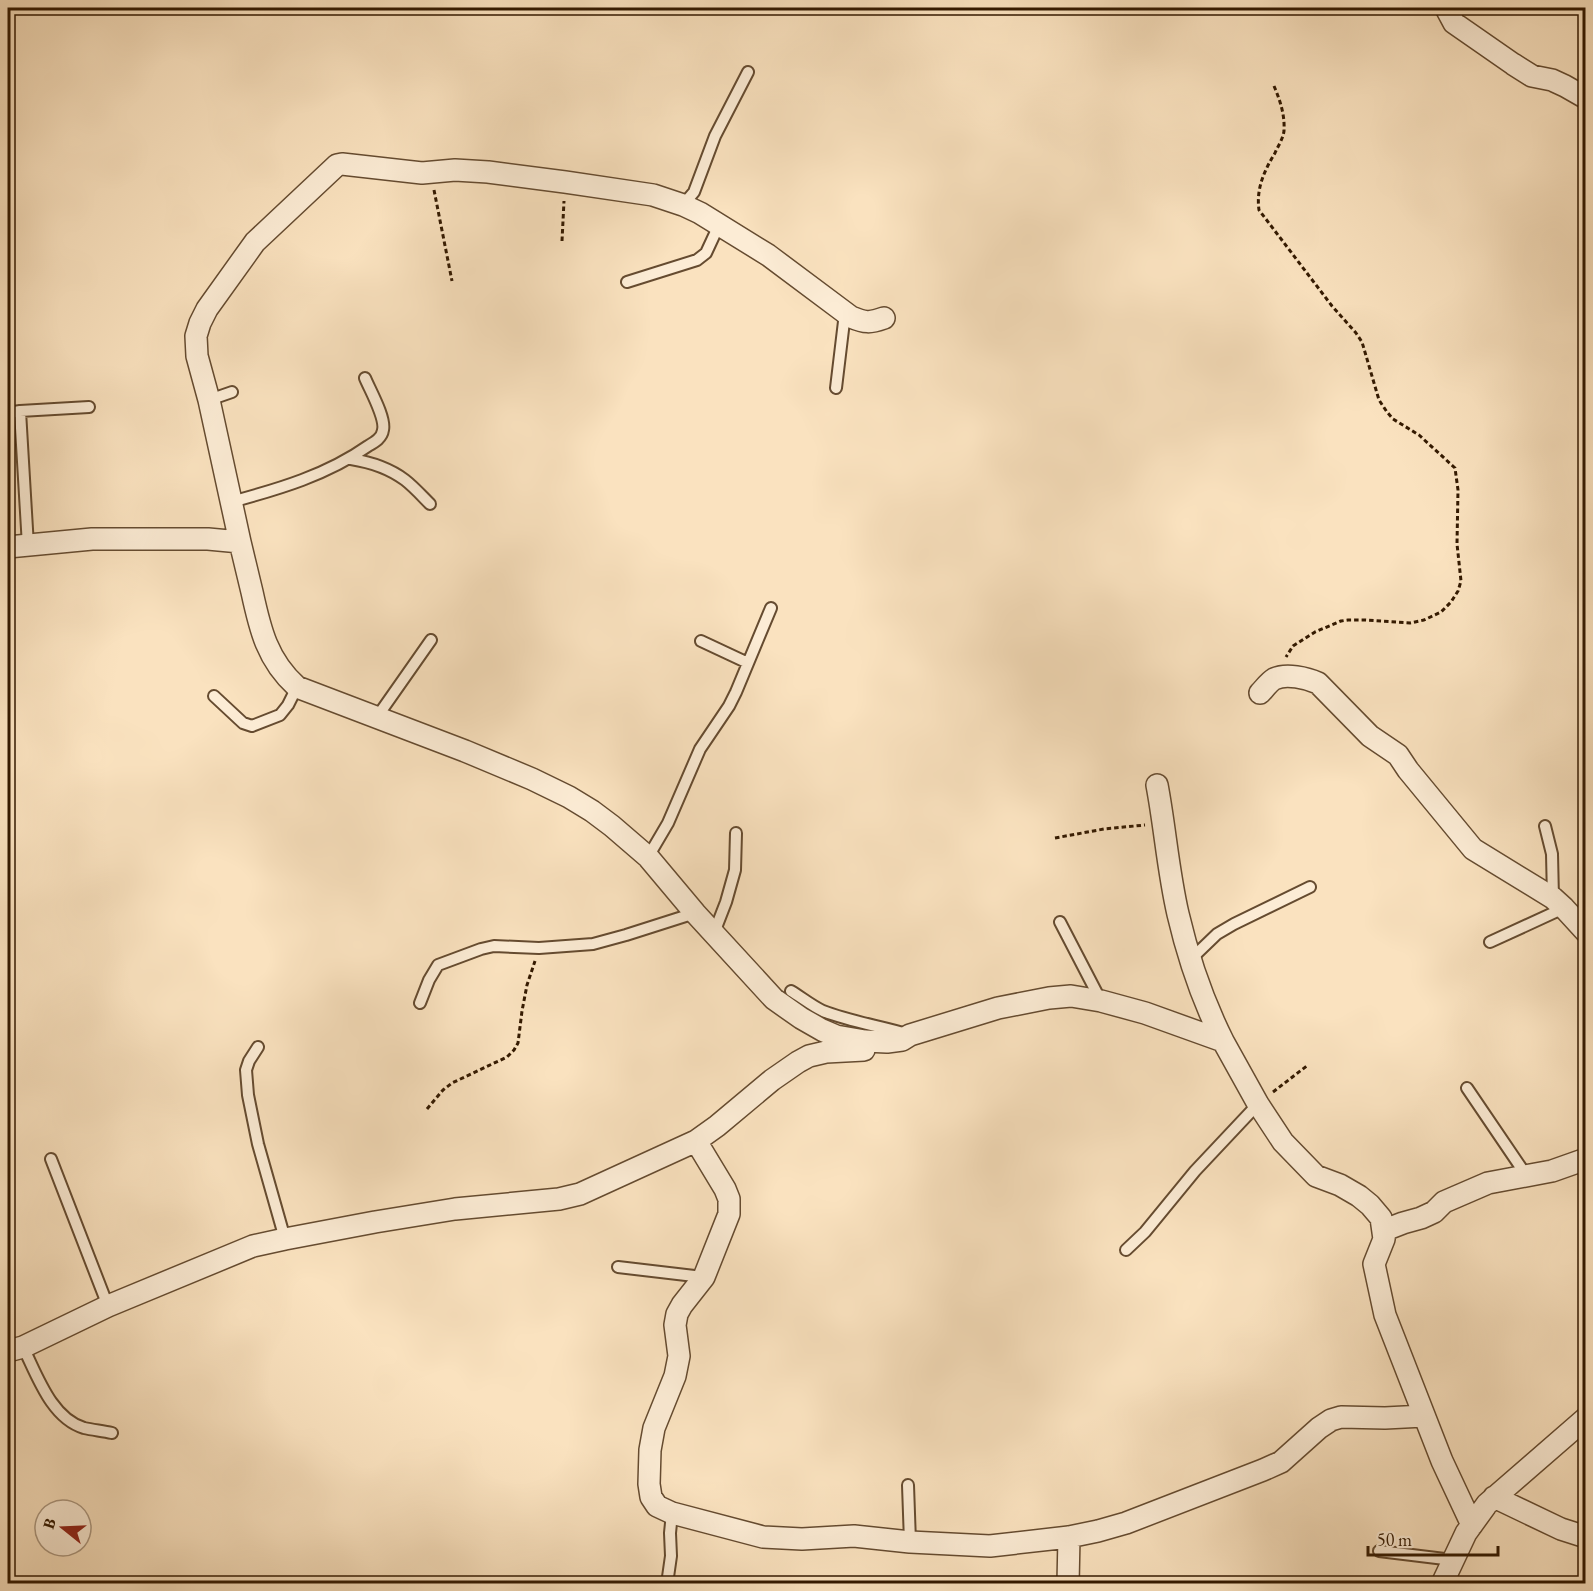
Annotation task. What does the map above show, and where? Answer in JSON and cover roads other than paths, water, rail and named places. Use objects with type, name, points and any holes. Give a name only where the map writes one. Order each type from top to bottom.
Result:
[{"type":"street","points":[[1446,8],[1454,22],[1522,70],[1532,76],[1552,80],[1586,98]]},
{"type":"street","points":[[884,318],[871,323],[845,314],[768,255],[683,204],[653,195],[477,171],[455,170],[431,173],[337,165],[255,242],[207,309],[196,336],[197,356],[260,627],[267,645],[286,677],[297,687],[532,779],[569,797],[612,826],[648,857],[694,912],[774,999],[801,1018],[836,1036],[887,1042],[998,1008],[1071,996],[1146,1013],[1223,1041]]},
{"type":"street","points":[[18,546],[92,539],[208,539],[240,542]]},
{"type":"street","points":[[1260,693],[1273,680],[1284,676],[1318,683],[1371,736],[1398,755],[1473,849],[1559,903],[1586,932]]},
{"type":"street","points":[[1158,785],[1178,914],[1211,1016],[1223,1041],[1258,1104],[1283,1142],[1316,1176],[1340,1185],[1370,1205],[1381,1218],[1384,1239]]},
{"type":"street","points":[[15,1349],[108,1306],[252,1246],[455,1209],[559,1199],[580,1194],[696,1141],[772,1080],[809,1056],[826,1052],[875,1049],[906,1037]]},
{"type":"street","points":[[696,1141],[726,1189],[730,1204],[729,1214],[704,1277],[677,1314],[675,1325],[679,1356],[675,1376],[654,1428],[650,1450],[651,1497],[657,1506],[672,1513],[762,1537],[801,1539],[854,1536],[910,1542],[990,1546],[1069,1537],[1126,1523],[1281,1462],[1331,1420],[1341,1417],[1424,1416]]},
{"type":"street","points":[[1472,1525],[1442,1461],[1385,1315],[1374,1264],[1384,1239],[1385,1230],[1434,1212],[1444,1202],[1488,1183],[1552,1171],[1586,1159]]},
{"type":"street","points":[[1442,1584],[1466,1533],[1486,1504],[1586,1418]]},
{"type":"street","points":[[1494,1497],[1561,1529],[1586,1537]]},
{"type":"street","points":[[1068,1584],[1069,1537]]},
{"type":"lane","points":[[683,204],[694,192],[715,136],[748,72]]},
{"type":"lane","points":[[627,282],[697,260],[706,253],[719,225]]},
{"type":"lane","points":[[836,388],[845,314]]},
{"type":"lane","points":[[231,502],[283,488],[332,469],[351,459],[380,438],[384,424],[365,378]]},
{"type":"lane","points":[[209,400],[232,392]]},
{"type":"lane","points":[[8,412],[90,407]]},
{"type":"lane","points":[[18,546],[20,411]]},
{"type":"lane","points":[[351,459],[380,466],[396,474],[406,480],[429,504]]},
{"type":"lane","points":[[648,857],[668,823],[700,749],[729,706],[771,608]]},
{"type":"lane","points":[[377,717],[431,640]]},
{"type":"lane","points":[[700,641],[748,663]]},
{"type":"lane","points":[[214,696],[243,723],[252,726],[280,715],[297,687]]},
{"type":"lane","points":[[1490,942],[1559,903],[1552,854],[1545,826]]},
{"type":"lane","points":[[714,933],[735,870],[736,832]]},
{"type":"lane","points":[[1191,959],[1217,934],[1310,887]]},
{"type":"lane","points":[[420,1004],[429,980],[438,965],[481,949],[494,946],[539,948],[593,944],[694,912]]},
{"type":"lane","points":[[1060,922],[1101,1001]]},
{"type":"lane","points":[[791,991],[820,1010],[887,1027],[906,1037]]},
{"type":"lane","points":[[258,1047],[246,1070],[248,1095],[258,1144],[285,1239]]},
{"type":"lane","points":[[1467,1088],[1526,1175]]},
{"type":"lane","points":[[1126,1250],[1145,1232],[1195,1171],[1258,1104]]},
{"type":"lane","points":[[51,1159],[108,1306]]},
{"type":"lane","points":[[618,1267],[704,1277]]},
{"type":"lane","points":[[15,1349],[48,1399],[60,1412],[83,1428],[112,1433]]},
{"type":"lane","points":[[908,1485],[910,1542]]},
{"type":"lane","points":[[667,1584],[671,1556],[672,1513]]},
{"type":"lane","points":[[1379,1551],[1453,1560]]}]
